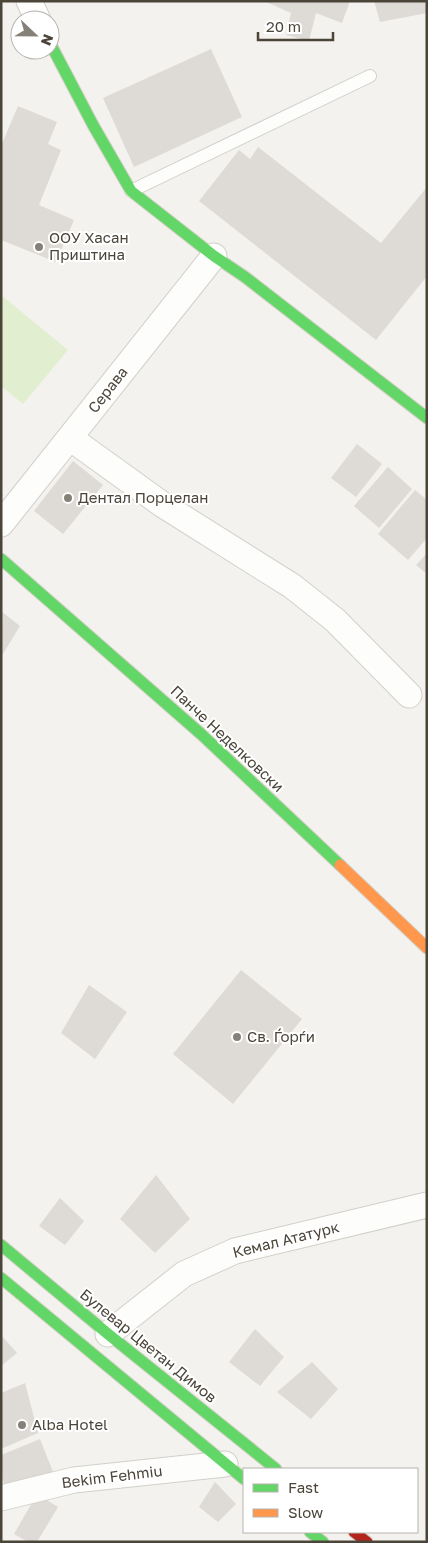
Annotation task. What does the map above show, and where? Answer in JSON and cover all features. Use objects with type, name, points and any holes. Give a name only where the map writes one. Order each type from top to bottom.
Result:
[{"type":"street","points":[[59,60],[92,126],[131,191],[214,256],[245,276],[427,418]]},
{"type":"street","name":"Серава","points":[[1,524],[214,256]]},
{"type":"street","points":[[70,438],[163,505],[292,586],[335,620],[409,695]]},
{"type":"street","name":"Панче Неделковски","points":[[1,559],[201,734],[427,948]]},
{"type":"street","name":"Кемал Ататурк","points":[[108,1334],[184,1274],[235,1251],[427,1205]]},
{"type":"street","name":"Булевар Цветан Димов","points":[[1,1245],[275,1468]]},
{"type":"street","points":[[1,1278],[243,1478]]},
{"type":"street","name":"Bekim Fehmiu","points":[[1,1498],[74,1480],[225,1464]]},
{"type":"street","points":[[311,1533],[323,1542]]},
{"type":"street","points":[[355,1533],[366,1542]]},
{"type":"lane","points":[[131,191],[370,76]]},
{"type":"green space","points":[[1,295],[68,350],[23,404],[1,386]]},
{"type":"building","points":[[264,1],[350,1],[342,23],[316,13],[309,41],[286,35],[291,13]]},
{"type":"building","points":[[374,1],[427,1],[427,13],[380,22]]},
{"type":"building","points":[[211,49],[242,117],[134,167],[103,98]]},
{"type":"building","points":[[18,106],[57,122],[48,144],[61,150],[39,205],[74,220],[56,262],[1,240],[1,146]]},
{"type":"building","points":[[258,147],[381,243],[427,187],[427,276],[376,340],[199,201],[239,150],[250,159]]},
{"type":"building","points":[[357,444],[382,464],[356,497],[331,478]]},
{"type":"building","name":"Дентал Порцелан","points":[[73,461],[103,485],[63,534],[34,511]]},
{"type":"building","points":[[388,467],[412,489],[379,528],[354,506]]},
{"type":"building","points":[[415,490],[427,500],[427,538],[408,560],[378,534]]},
{"type":"building","points":[[427,553],[427,574],[416,565]]},
{"type":"building","points":[[1,611],[20,626],[1,657]]},
{"type":"building","name":"Св. Ѓорѓи","points":[[241,970],[302,1019],[233,1104],[173,1054]]},
{"type":"building","points":[[89,985],[127,1012],[95,1059],[61,1033]]},
{"type":"building","points":[[156,1175],[190,1219],[155,1253],[120,1219]]},
{"type":"building","points":[[60,1198],[84,1221],[65,1245],[39,1226]]},
{"type":"building","points":[[255,1329],[284,1357],[260,1386],[229,1362]]},
{"type":"building","points":[[1,1335],[17,1353],[1,1366]]},
{"type":"building","points":[[312,1362],[338,1389],[311,1419],[277,1392]]},
{"type":"building","points":[[25,1383],[38,1433],[1,1449],[1,1393]]},
{"type":"building","points":[[40,1439],[53,1472],[7,1490],[1,1476],[1,1455]]},
{"type":"building","points":[[215,1482],[236,1504],[218,1522],[199,1507]]},
{"type":"building","points":[[37,1494],[58,1507],[37,1542],[28,1542],[14,1534]]},
{"type":"traffic: fast","points":[[59,60],[131,191],[427,418]]},
{"type":"traffic: fast","points":[[1,559],[201,734],[340,865]]},
{"type":"traffic: fast","points":[[1,1245],[275,1468]]},
{"type":"traffic: fast","points":[[1,1278],[243,1478]]},
{"type":"traffic: fast","points":[[311,1533],[323,1542]]},
{"type":"traffic: slow","points":[[340,865],[427,948]]},
{"type":"traffic: jam","points":[[355,1533],[367,1542]]},
{"type":"place","name":"ООУ Хасан Приштина","points":[[39,247]]},
{"type":"place","name":"Дентал Порцелан","points":[[68,498]]},
{"type":"place","name":"Св. Ѓорѓи","points":[[237,1037]]},
{"type":"place","name":"Alba Hotel","points":[[22,1425]]}]
